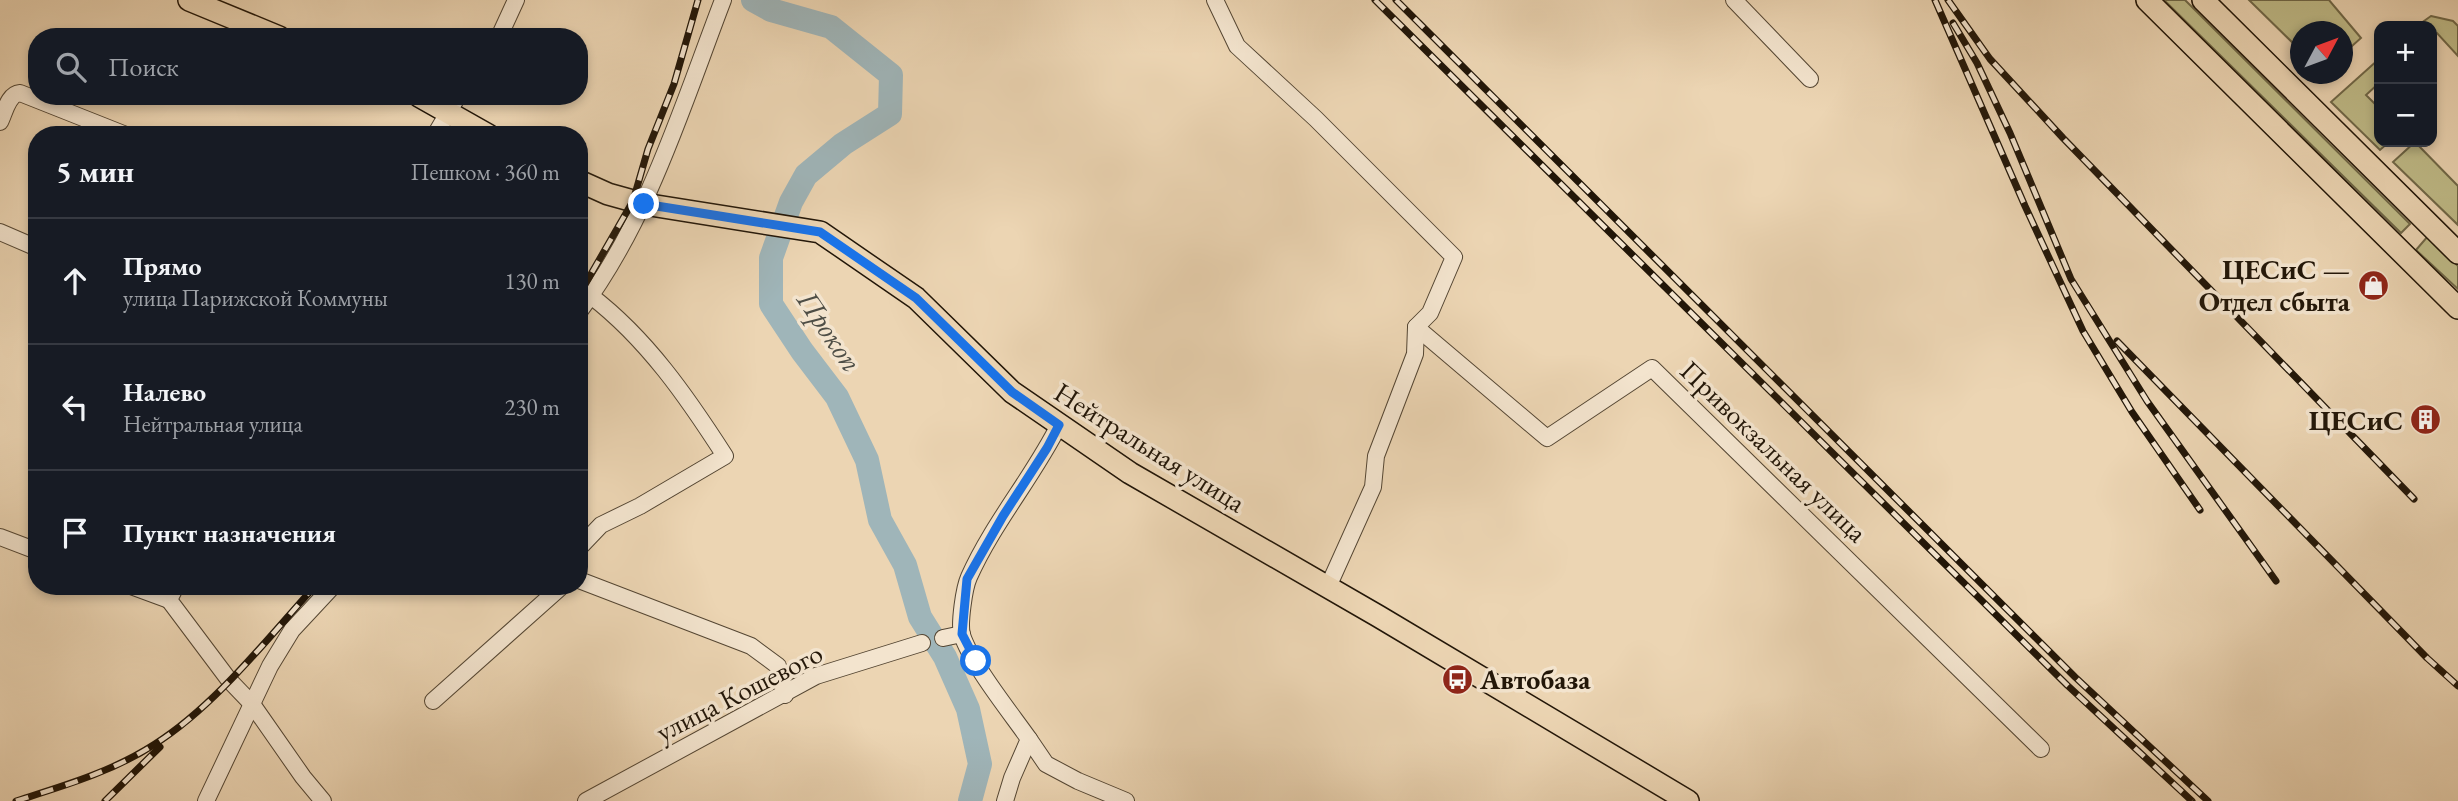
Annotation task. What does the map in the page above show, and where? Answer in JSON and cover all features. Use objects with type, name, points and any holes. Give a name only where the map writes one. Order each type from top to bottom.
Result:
[{"type":"main road","points":[[189,0],[257,28]]},
{"type":"main road","points":[[2147,0],[2458,308]]},
{"type":"main road","points":[[2203,0],[2458,253]]},
{"type":"main road","points":[[454,105],[478,126]]},
{"type":"main road","name":"Нейтральная улица","points":[[588,185],[644,204],[820,232],[916,298],[1012,392],[1130,473],[1688,801]]},
{"type":"street","points":[[503,28],[516,0]]},
{"type":"street","points":[[588,300],[644,204],[723,0]]},
{"type":"street","points":[[1215,0],[1237,46],[1316,119],[1454,257],[1430,313],[1416,327],[1415,354],[1376,456],[1373,487],[1328,587]]},
{"type":"street","points":[[1734,0],[1810,79]]},
{"type":"street","points":[[0,122],[15,93],[28,96]]},
{"type":"street","points":[[50,105],[103,126]]},
{"type":"street","points":[[440,126],[452,105]]},
{"type":"street","points":[[0,232],[28,244]]},
{"type":"street","points":[[588,539],[601,525],[725,457],[690,401],[629,327],[591,296]]},
{"type":"street","name":"Привокзальная улица","points":[[1416,327],[1546,438],[1652,368],[2041,749]]},
{"type":"street","points":[[1059,425],[967,579],[962,634],[976,661],[1046,764],[1126,801]]},
{"type":"street","points":[[0,537],[28,548]]},
{"type":"street","points":[[588,583],[751,646],[778,666],[785,695]]},
{"type":"street","points":[[173,595],[229,680],[252,704],[303,778],[323,801]]},
{"type":"street","points":[[206,801],[270,666],[292,630],[325,595]]},
{"type":"street","points":[[433,701],[552,595]]},
{"type":"street","points":[[943,638],[962,634]]},
{"type":"street","name":"улица Кошевого","points":[[586,801],[816,676],[922,643]]},
{"type":"street","points":[[1005,801],[1029,739]]},
{"type":"shaded area","points":[[2164,0],[2185,0],[2410,224],[2401,233]]},
{"type":"shaded area","points":[[2249,0],[2329,0],[2347,21],[2290,21],[2290,40]]},
{"type":"shaded area","points":[[2431,16],[2453,21],[2458,26],[2458,56],[2437,33],[2437,21],[2424,21]]},
{"type":"shaded area","points":[[2353,28],[2361,38],[2353,45]]},
{"type":"shaded area","points":[[2374,63],[2374,88],[2366,95],[2374,103],[2374,144],[2331,102]]},
{"type":"shaded area","points":[[2410,147],[2420,147],[2458,186],[2458,225],[2393,162]]},
{"type":"shaded area","points":[[2428,236],[2458,266],[2458,289],[2416,250]]},
{"type":"waterway","name":"Прокоп","points":[[753,0],[771,10],[831,27],[891,75],[890,114],[843,144],[806,175],[791,202],[771,258],[771,304],[837,397],[867,460],[880,520],[905,565],[920,617],[945,657],[968,709],[980,764],[970,801]]},
{"type":"railway","points":[[588,279],[633,201],[648,149],[674,84],[698,0]]},
{"type":"railway","points":[[1375,0],[2067,685],[2192,801]]},
{"type":"railway","points":[[1396,0],[2075,677],[2208,801]]},
{"type":"railway","points":[[1935,0],[2083,331],[2132,412],[2200,510]]},
{"type":"railway","points":[[1948,0],[1990,59],[2063,138],[2414,499]]},
{"type":"railway","points":[[1953,23],[1977,63],[2010,133],[2071,279],[2147,401],[2276,581]]},
{"type":"railway","points":[[2117,341],[2427,658],[2458,686]]},
{"type":"railway","points":[[16,801],[105,770],[155,744],[199,711],[240,671],[307,595]]},
{"type":"railway","points":[[105,801],[160,747]]},
{"type":"place","name":"ЦЕСиС — Отдел сбыта","points":[[2373,285]]},
{"type":"place","name":"ЦЕСиС","points":[[2426,420]]},
{"type":"place","name":"Автобаза","points":[[1457,679]]},
{"type":"route","points":[[644,204],[820,232],[916,298],[1012,392],[1059,425],[967,579],[961,625],[962,634],[976,661]]}]
